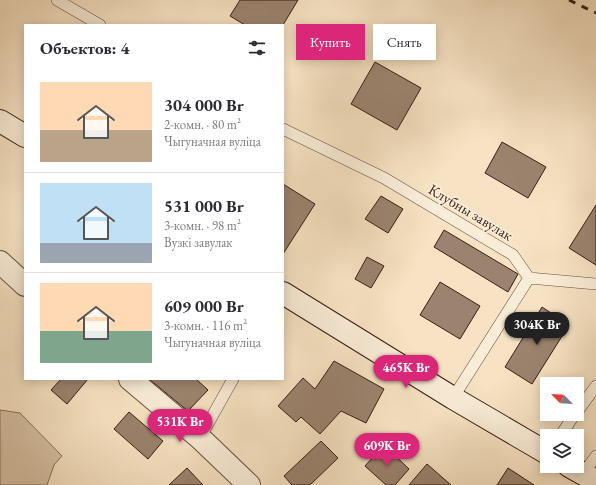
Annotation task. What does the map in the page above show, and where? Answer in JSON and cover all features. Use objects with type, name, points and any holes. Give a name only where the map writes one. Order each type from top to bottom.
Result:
[{"type":"street","points":[[0,121],[24,135]]},
{"type":"street","points":[[0,262],[24,284]]},
{"type":"street","points":[[284,294],[453,398],[540,449]]},
{"type":"street","points":[[131,380],[200,438],[249,485]]},
{"type":"lane","points":[[57,0],[98,24]]},
{"type":"lane","name":"Клубны завулак","points":[[284,129],[384,178],[513,255],[529,278]]},
{"type":"lane","points":[[453,398],[529,278],[596,284]]},
{"type":"lane","points":[[200,438],[232,380]]},
{"type":"lane","points":[[584,402],[596,386]]},
{"type":"lane","points":[[583,474],[596,456]]},
{"type":"shaded area","points":[[0,410],[20,413],[62,456],[54,465],[47,485],[0,485]]},
{"type":"building","points":[[240,0],[298,0],[284,24],[243,24],[230,16]]},
{"type":"building","points":[[375,62],[421,88],[397,130],[351,104]]},
{"type":"building","points":[[502,142],[546,167],[528,198],[485,173]]},
{"type":"building","points":[[284,185],[315,204],[284,252]]},
{"type":"building","points":[[381,196],[403,209],[388,233],[365,219]]},
{"type":"building","points":[[596,205],[596,265],[569,248]]},
{"type":"building","points":[[444,230],[518,274],[508,292],[434,247]]},
{"type":"building","points":[[367,257],[384,266],[371,288],[355,279]]},
{"type":"building","points":[[440,282],[480,306],[460,339],[420,315]]},
{"type":"building","points":[[542,307],[569,325],[532,384],[505,367]]},
{"type":"building","points":[[334,361],[384,389],[366,423],[341,411],[320,434],[301,417],[296,422],[278,406],[303,378],[315,389]]},
{"type":"building","points":[[60,380],[87,380],[67,404],[51,390]]},
{"type":"building","points":[[150,380],[197,380],[208,390],[188,411]]},
{"type":"building","points":[[129,412],[163,441],[148,459],[114,429]]},
{"type":"building","points":[[321,441],[338,458],[310,485],[292,485],[284,476]]},
{"type":"building","points":[[384,445],[409,469],[395,485],[386,485],[365,466]]},
{"type":"building","points":[[427,464],[451,485],[409,485]]},
{"type":"building","points":[[187,468],[203,485],[169,485]]},
{"type":"building","points":[[508,468],[534,485],[497,485]]},
{"type":"railway","points":[[569,0],[596,13]]}]
